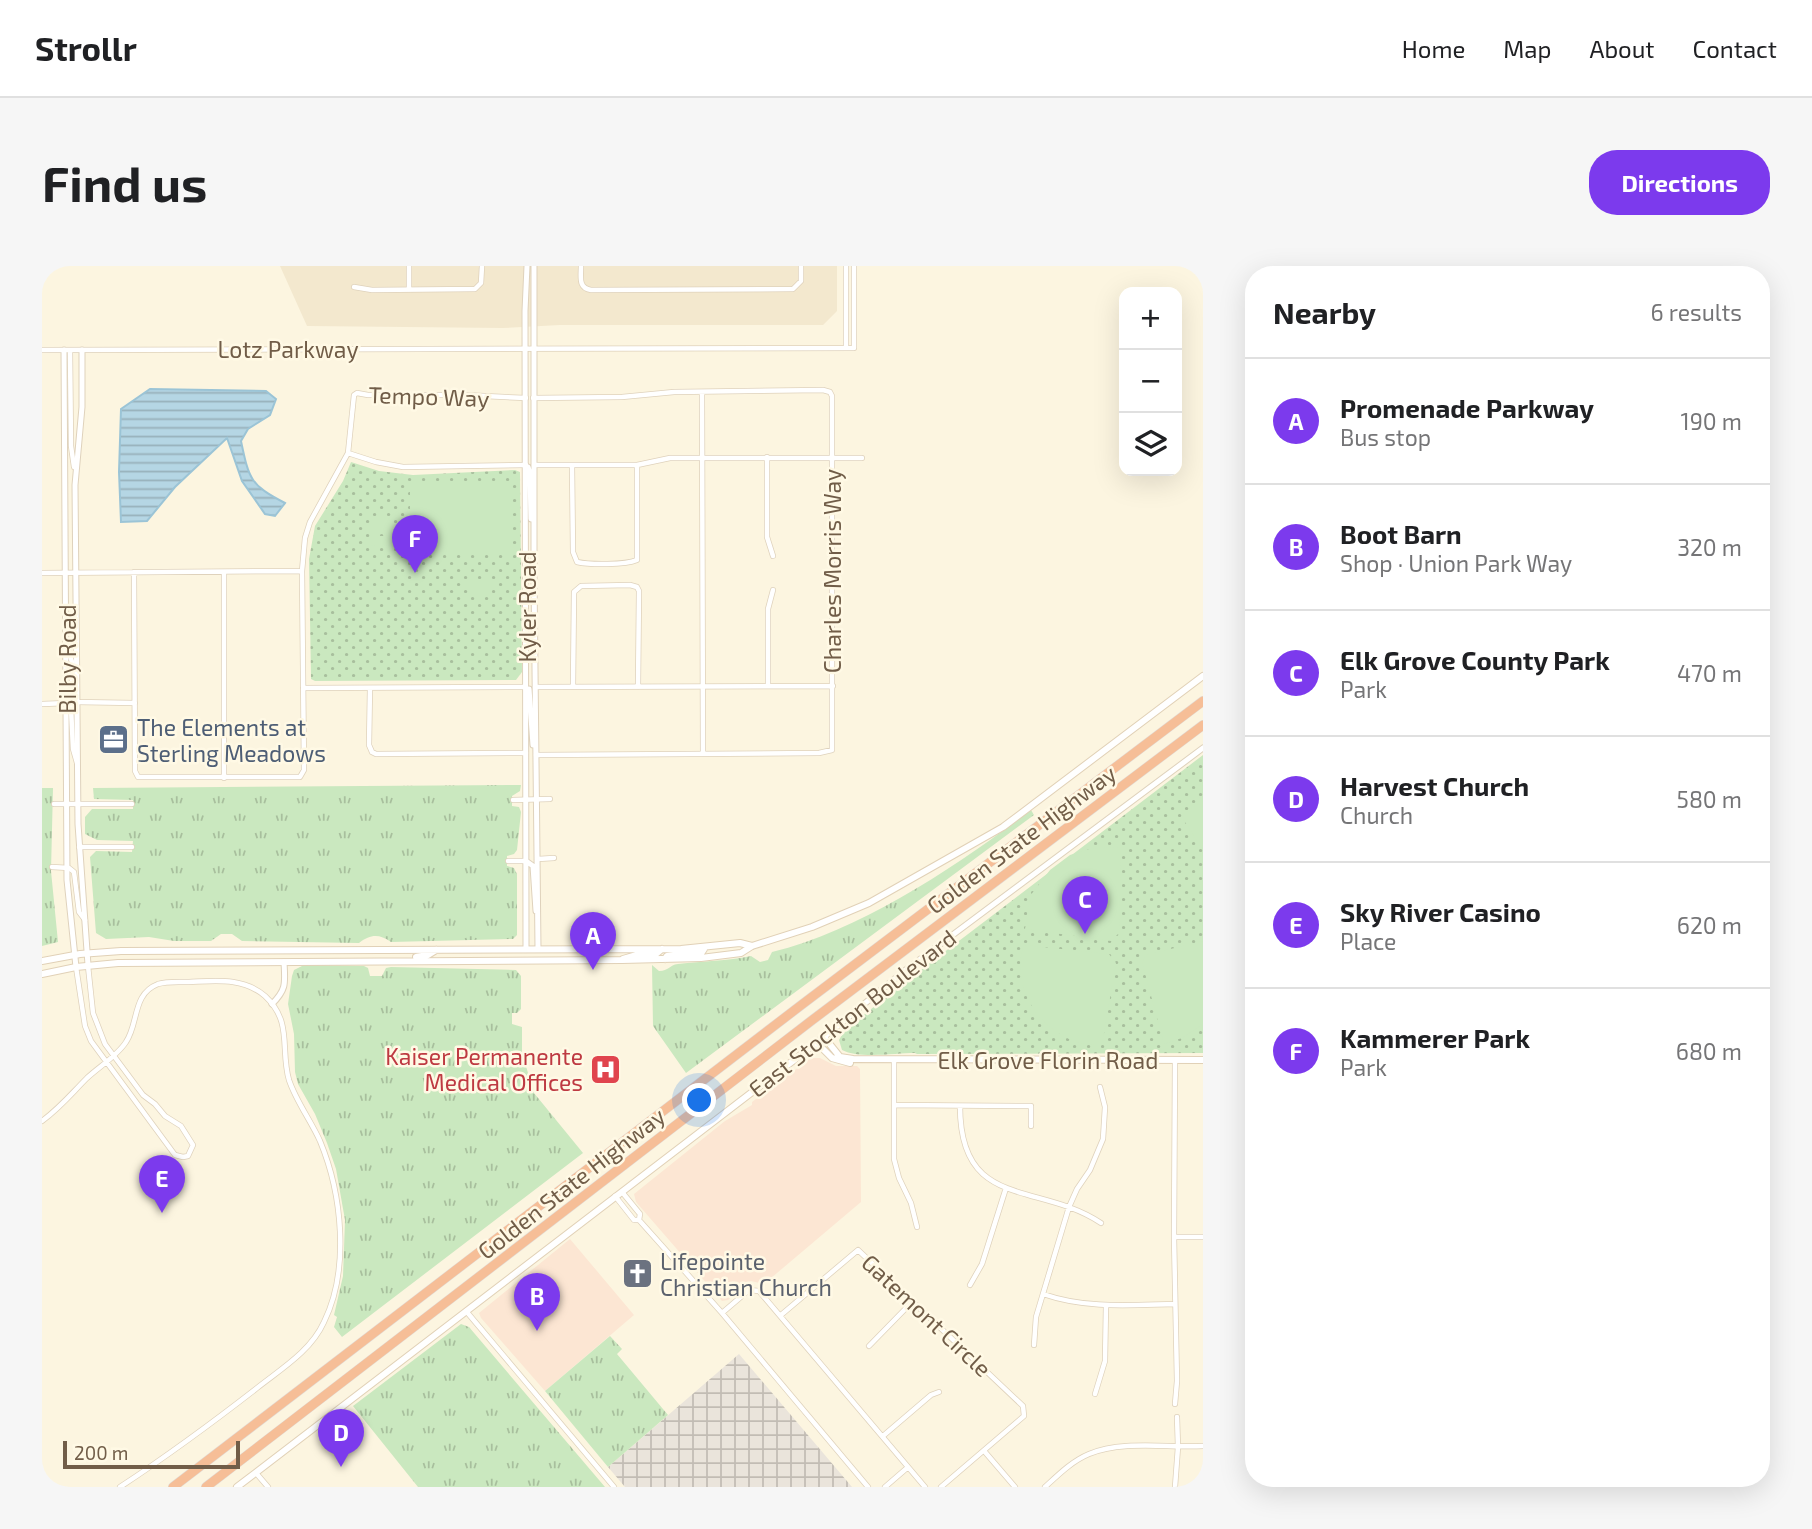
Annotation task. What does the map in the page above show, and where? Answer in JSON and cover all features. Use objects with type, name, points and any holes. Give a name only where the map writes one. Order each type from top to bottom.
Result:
[{"type":"highway","name":"Golden State Highway","points":[[173,1487],[1203,701]]},
{"type":"highway","name":"Golden State Highway","points":[[206,1487],[822,1013],[1203,726]]},
{"type":"main road","points":[[42,974],[88,965],[622,960],[741,953],[752,946],[812,927],[869,903],[1003,827],[1203,676]]},
{"type":"main road","points":[[42,961],[88,953],[662,949],[705,948],[740,943],[752,946]]},
{"type":"main road","points":[[665,959],[672,955],[702,952],[705,948]]},
{"type":"main road","points":[[622,960],[625,957],[656,954],[662,949]]},
{"type":"main road","points":[[376,961],[383,957],[425,956],[436,950]]},
{"type":"main road","points":[[311,961],[325,957],[368,957],[374,951]]},
{"type":"main road","name":"East Stockton Boulevard","points":[[237,1487],[824,1037]]},
{"type":"main road","name":"Elk Grove Florin Road","points":[[824,1037],[840,1057],[894,1060],[1203,1060]]},
{"type":"main road","name":"Elk Grove Florin Road","points":[[817,1043],[832,1058],[845,1063],[894,1060]]},
{"type":"street","points":[[409,266],[409,289]]},
{"type":"street","points":[[354,287],[372,290],[475,289],[481,283],[482,266]]},
{"type":"street","name":"Kyler Road","points":[[526,949],[527,266]]},
{"type":"street","name":"Kyler Road","points":[[534,266],[538,948]]},
{"type":"street","points":[[581,266],[582,284],[589,290],[793,289],[801,281],[801,266]]},
{"type":"street","points":[[846,266],[846,348]]},
{"type":"street","name":"Lotz Parkway","points":[[42,351],[854,348],[854,266]]},
{"type":"street","name":"Bilby Road","points":[[67,350],[75,485],[77,804],[88,965]]},
{"type":"street","name":"Bilby Road","points":[[67,350],[67,867],[76,967]]},
{"type":"street","name":"Bilby Road","points":[[75,485],[82,407],[82,350]]},
{"type":"street","name":"Charles Morris Way","points":[[533,398],[622,397],[674,392],[827,391],[832,396],[832,750],[819,753],[536,753]]},
{"type":"street","name":"Tempo Way","points":[[224,778],[303,776],[304,538],[348,453],[352,427],[352,398],[357,393],[526,398]]},
{"type":"street","points":[[702,393],[703,754]]},
{"type":"street","points":[[526,433],[530,460],[534,465],[637,465],[670,458],[702,457],[862,458]]},
{"type":"street","points":[[348,453],[403,467],[526,466],[530,470],[534,532]]},
{"type":"street","points":[[766,457],[767,537],[773,556]]},
{"type":"street","points":[[572,465],[573,552],[577,562],[629,563],[637,561],[637,465]]},
{"type":"street","points":[[42,573],[302,571]]},
{"type":"street","points":[[134,572],[135,771],[138,777],[224,778],[224,572]]},
{"type":"street","points":[[573,687],[574,592],[581,586],[630,585],[637,587],[639,591],[638,687]]},
{"type":"street","points":[[768,686],[768,609],[773,590]]},
{"type":"street","points":[[527,625],[531,682],[535,687],[833,686]]},
{"type":"street","points":[[67,647],[72,662],[72,696],[77,703],[135,703]]},
{"type":"street","points":[[303,688],[527,687],[531,694],[532,739],[536,753]]},
{"type":"street","points":[[370,688],[369,745],[376,754],[527,753]]},
{"type":"street","points":[[42,704],[68,703],[72,710],[73,749],[77,764]]},
{"type":"street","name":"East Stockton Boulevard","points":[[824,1037],[903,972],[1203,748]]},
{"type":"street","points":[[513,800],[550,799]]},
{"type":"street","points":[[54,804],[132,804]]},
{"type":"street","points":[[79,847],[130,847]]},
{"type":"street","points":[[538,859],[554,858]]},
{"type":"street","points":[[508,861],[531,863],[533,901],[538,918]]},
{"type":"street","points":[[51,867],[67,867],[75,874],[79,912],[85,920]]},
{"type":"street","points":[[272,1004],[283,993],[284,962]]},
{"type":"street","points":[[76,967],[85,1026],[91,1041],[175,1155],[188,1156],[193,1145],[184,1129],[143,1095],[105,1044],[95,1021],[88,965]]},
{"type":"street","points":[[42,1121],[62,1106],[129,1037],[141,998],[148,990],[160,983],[236,982],[253,988],[272,1004],[285,1032],[289,1080],[323,1149],[335,1195],[339,1253],[336,1284],[318,1333],[296,1357],[201,1431],[120,1487]]},
{"type":"street","points":[[894,1060],[895,1166],[911,1203],[917,1227]]},
{"type":"street","points":[[1175,1060],[1175,1404]]},
{"type":"street","points":[[1034,1345],[1035,1323],[1069,1207],[1094,1163],[1103,1139],[1106,1119],[1100,1087]]},
{"type":"street","points":[[894,1105],[1031,1105],[1031,1126]]},
{"type":"street","points":[[961,1106],[961,1135],[968,1156],[987,1178],[1006,1188],[1069,1207],[1101,1223]]},
{"type":"street","points":[[971,1285],[982,1264],[1006,1188]]},
{"type":"street","points":[[622,1191],[640,1214],[639,1220]]},
{"type":"street","points":[[615,1196],[634,1220],[639,1220],[722,1313],[868,1487]]},
{"type":"street","points":[[1174,1237],[1203,1237]]},
{"type":"street","name":"Gatemont Circle","points":[[781,1315],[858,1250],[1023,1406],[1024,1416],[985,1452]]},
{"type":"street","points":[[722,1313],[749,1290],[759,1291],[925,1487]]},
{"type":"street","points":[[1043,1294],[1069,1302],[1106,1306],[1175,1304]]},
{"type":"street","points":[[869,1346],[913,1301]]},
{"type":"street","points":[[1095,1394],[1105,1361],[1106,1306]]},
{"type":"street","points":[[466,1310],[614,1487]]},
{"type":"street","points":[[883,1436],[931,1395],[939,1392]]},
{"type":"street","points":[[1175,1487],[1177,1417]]},
{"type":"street","points":[[1045,1487],[1074,1462],[1098,1451],[1123,1447],[1203,1446]]},
{"type":"street","points":[[942,1487],[985,1452],[1015,1487]]},
{"type":"street","points":[[885,1487],[907,1468]]},
{"type":"street","points":[[255,1472],[268,1487]]},
{"type":"shaded area","points":[[280,266],[837,266],[837,311],[823,325],[560,325],[503,328],[307,326]]},
{"type":"shaded area","points":[[811,1058],[820,1058],[836,1066],[857,1066],[860,1069],[861,1202],[764,1284],[751,1281],[728,1300],[722,1301],[636,1202],[634,1194],[725,1121],[752,1105],[752,1102]]},
{"type":"shaded area","points":[[570,1239],[634,1315],[545,1391],[479,1313]]},
{"type":"shaded area","points":[[739,1354],[852,1487],[625,1487],[608,1467]]},
{"type":"green space","points":[[351,462],[379,471],[413,475],[515,470],[520,472],[522,672],[516,680],[311,679],[309,559],[315,526],[343,481]]},
{"type":"green space","points":[[410,484],[511,484],[511,555],[410,555]]},
{"type":"green space","points":[[371,520],[392,520],[392,530],[371,530]]},
{"type":"green space","points":[[371,536],[392,536],[392,546],[371,545]]},
{"type":"green space","points":[[469,582],[491,582],[491,595],[469,595]]},
{"type":"green space","points":[[1203,755],[1203,1053],[868,1055],[842,1050],[839,1040],[846,1028]]},
{"type":"green space","points":[[521,785],[520,791],[512,796],[512,806],[519,807],[521,812],[517,850],[507,856],[507,866],[514,868],[517,874],[517,935],[513,939],[391,942],[375,936],[359,943],[242,941],[232,934],[221,934],[211,941],[174,941],[149,937],[106,939],[96,933],[90,857],[96,851],[132,852],[133,841],[97,840],[85,834],[85,817],[92,809],[133,809],[133,800],[94,799],[93,788]]},
{"type":"green space","points":[[42,788],[53,788],[51,871],[58,942],[42,946]]},
{"type":"green space","points":[[1203,800],[1203,850],[1183,819],[1183,814]]},
{"type":"green space","points":[[1031,810],[1034,815],[686,1073],[653,1026],[652,965],[659,971],[678,964],[751,956],[760,962],[768,960],[772,952],[806,942],[875,912],[972,853]]},
{"type":"green space","points":[[1119,848],[1121,852],[1119,933],[1111,941],[1025,929],[1030,896],[1050,870],[1070,855],[1089,849]]},
{"type":"green space","points":[[1203,941],[1203,1024],[1182,1038],[1164,1044],[1142,962],[1146,955]]},
{"type":"green space","points":[[1023,945],[1109,954],[1116,963],[1102,1045],[1071,1040],[1058,1033],[1035,1012],[1022,983],[1020,967]]},
{"type":"green space","points":[[304,965],[364,966],[368,968],[370,976],[382,976],[386,968],[391,967],[516,970],[521,976],[521,1009],[512,1013],[512,1024],[522,1027],[522,1052],[528,1073],[525,1082],[583,1153],[342,1337],[334,1327],[337,1317],[334,1315],[343,1276],[345,1220],[336,1169],[315,1114],[298,1084],[294,1034],[288,1004],[294,970]]},
{"type":"green space","points":[[461,1324],[469,1327],[605,1487],[418,1487],[353,1406]]},
{"type":"green space","points":[[610,1336],[622,1349],[617,1354],[668,1415],[608,1467],[545,1391]]},
{"type":"water","points":[[150,389],[266,391],[276,399],[270,415],[248,429],[241,441],[253,480],[264,491],[285,503],[275,516],[265,514],[242,481],[227,438],[175,487],[147,521],[121,522],[121,409]]},
{"type":"place","name":"Kammerer Park","points":[[415,573]]},
{"type":"place","name":"The Elements at Sterling Meadows","points":[[114,740]]},
{"type":"place","name":"Elk Grove County Park","points":[[1085,934]]},
{"type":"place","name":"Promenade Parkway","points":[[593,970]]},
{"type":"place","name":"Kaiser Permanente Medical Offices","points":[[606,1069]]},
{"type":"place","name":"Sky River Casino","points":[[162,1213]]},
{"type":"place","name":"Lifepointe Christian Church","points":[[637,1274]]},
{"type":"place","name":"Boot Barn","points":[[537,1331]]},
{"type":"place","name":"Harvest Church","points":[[341,1467]]}]
